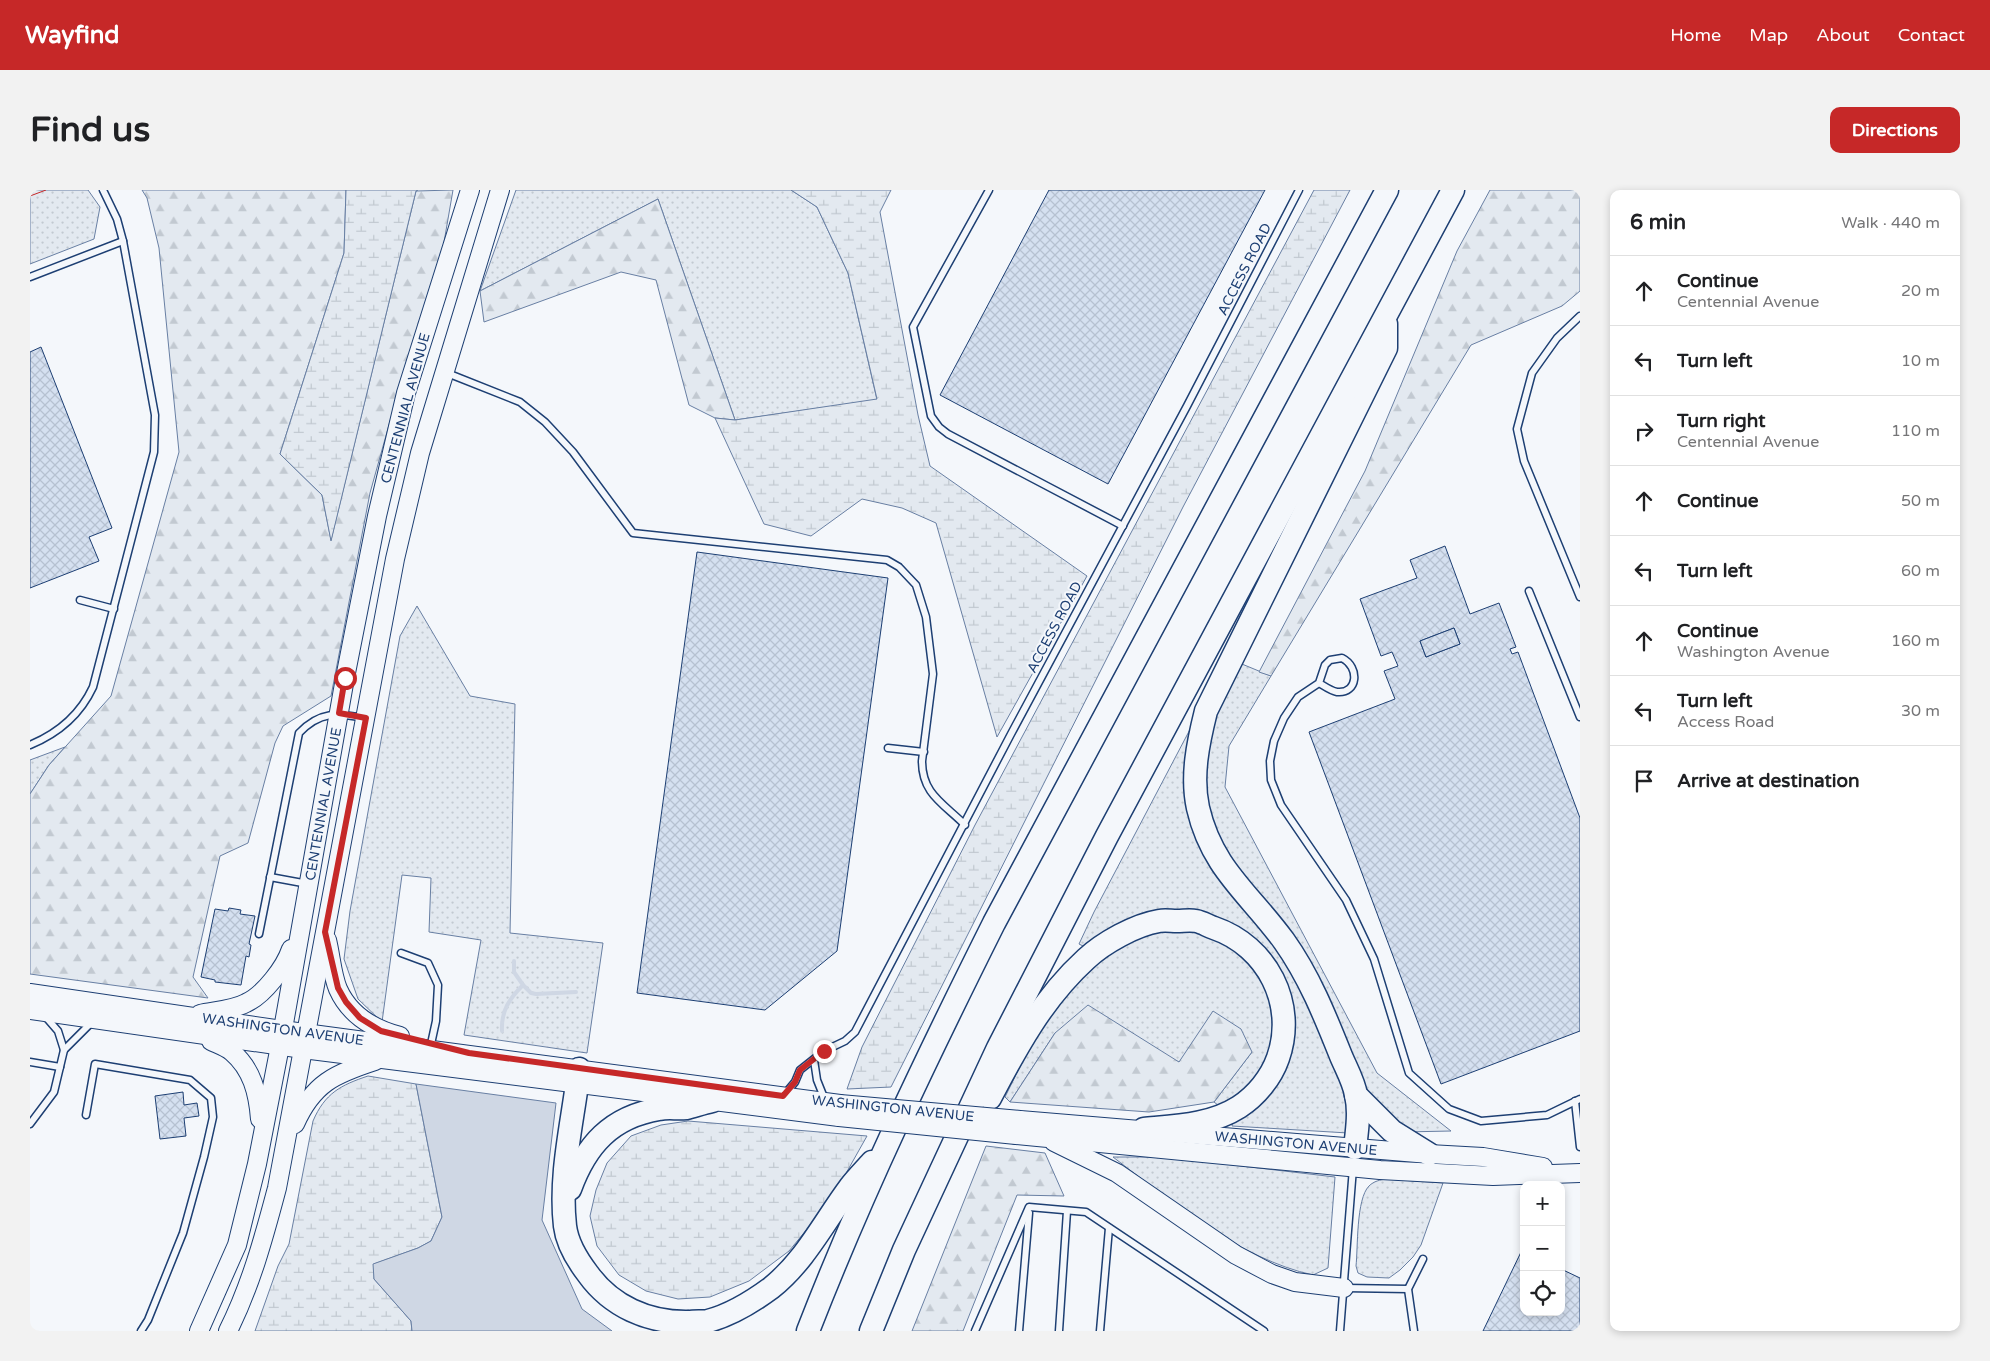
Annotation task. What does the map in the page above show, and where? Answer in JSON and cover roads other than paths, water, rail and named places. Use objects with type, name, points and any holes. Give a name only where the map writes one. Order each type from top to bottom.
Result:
[{"type":"highway","points":[[808,1331],[886,1145],[994,923],[1387,190]]},
{"type":"highway","points":[[871,1331],[904,1250],[953,1141],[998,1048],[1103,845],[1453,190]]},
{"type":"highway","points":[[1354,1157],[1358,1118],[1356,1095],[1318,1000],[1302,968],[1283,940],[1220,864],[1198,808],[1195,777],[1198,745],[1206,711],[1386,348],[1386,315]]},
{"type":"highway","points":[[953,1141],[989,1100],[1020,1042],[1055,990],[1087,958],[1138,927],[1160,921],[1196,921],[1223,931],[1244,943],[1260,957],[1268,968],[1275,982],[1283,1008],[1284,1035],[1281,1050],[1268,1078],[1258,1091],[1239,1107],[1211,1120],[1186,1125],[1144,1129]]},
{"type":"highway","points":[[578,1077],[565,1173],[565,1228],[574,1251],[594,1283],[612,1300],[634,1312],[660,1320],[681,1322],[706,1321],[750,1303],[772,1287],[806,1252],[850,1187],[886,1145]]},
{"type":"highway","points":[[1356,1095],[1392,1131],[1429,1154]]},
{"type":"highway","points":[[565,1201],[576,1171],[585,1156],[607,1130],[621,1120],[660,1108],[685,1108],[712,1101]]},
{"type":"main road","name":"CENTENNIAL AVENUE","points":[[199,1331],[236,1245],[261,1143],[339,713],[377,516],[406,393],[470,190]]},
{"type":"main road","name":"CENTENNIAL AVENUE","points":[[228,1331],[242,1303],[259,1256],[277,1188],[400,540],[420,453],[500,190]]},
{"type":"main road","points":[[188,1016],[247,1003],[268,985],[285,964],[304,911]]},
{"type":"main road","points":[[325,932],[338,988],[346,1002],[360,1018],[381,1031],[469,1053]]},
{"type":"main road","name":"WASHINGTON AVENUE","points":[[30,993],[188,1016],[281,1038]]},
{"type":"main road","name":"WASHINGTON AVENUE","points":[[35,1011],[197,1034],[281,1038],[469,1053],[578,1077],[712,1101],[835,1108],[1018,1128],[1144,1129],[1493,1176],[1580,1173]]},
{"type":"main road","points":[[197,1034],[232,1051],[252,1076],[259,1099],[261,1143]]},
{"type":"main road","name":"WASHINGTON AVENUE","points":[[304,1041],[382,1059],[783,1096],[835,1108]]},
{"type":"main road","points":[[285,1144],[302,1107],[320,1086],[344,1071],[382,1059]]},
{"type":"main road","name":"WASHINGTON AVENUE","points":[[1018,1128],[1042,1137],[1354,1157],[1429,1154],[1483,1157],[1580,1173]]},
{"type":"main road","points":[[1042,1137],[1117,1173],[1236,1255],[1272,1274],[1295,1282],[1344,1288]]},
{"type":"lane","points":[[30,745],[63,728],[89,697],[97,676],[156,439],[155,415],[123,241],[117,220],[103,190]]},
{"type":"lane","points":[[989,190],[913,327],[931,416],[939,427],[948,434],[1123,526]]},
{"type":"lane","name":"ACCESS ROAD","points":[[783,1096],[795,1082],[800,1070],[824,1051],[845,1041],[855,1032],[1299,190]]},
{"type":"lane","points":[[30,277],[123,241]]},
{"type":"lane","points":[[1580,316],[1557,338],[1532,373],[1517,429],[1524,461],[1580,597]]},
{"type":"lane","points":[[444,372],[520,402],[545,422],[573,452],[633,533],[887,560],[899,567],[916,585],[926,617],[933,666],[923,777],[926,786],[965,825]]},
{"type":"lane","points":[[1529,591],[1580,717]]},
{"type":"lane","points":[[80,600],[114,608]]},
{"type":"lane","points":[[1319,682],[1336,692],[1342,691],[1349,688],[1354,682],[1355,672],[1352,666],[1342,658],[1330,660],[1325,665],[1319,682],[1298,697],[1284,718],[1274,741],[1270,761],[1271,780],[1281,805],[1346,900],[1374,960],[1410,1073],[1449,1109],[1481,1121],[1547,1115],[1578,1100],[1580,1147]]},
{"type":"lane","points":[[259,934],[299,732],[308,723],[318,718],[339,713],[366,718]]},
{"type":"lane","points":[[888,748],[924,752]]},
{"type":"lane","points":[[270,877],[308,884]]},
{"type":"lane","points":[[400,953],[428,963],[438,985],[436,1021],[431,1044]]},
{"type":"lane","points":[[30,1124],[54,1092],[64,1050],[58,1031],[35,1011]]},
{"type":"lane","points":[[64,1050],[95,1019]]},
{"type":"lane","points":[[814,1060],[817,1080],[835,1108]]},
{"type":"lane","points":[[30,1062],[60,1067]]},
{"type":"lane","points":[[86,1115],[95,1064],[190,1080],[211,1098],[213,1117],[184,1233],[148,1320],[140,1331]]},
{"type":"lane","points":[[1340,1331],[1354,1157]]},
{"type":"lane","points":[[1029,1207],[1086,1212],[1264,1331]]},
{"type":"lane","points":[[975,1331],[1029,1207]]},
{"type":"lane","points":[[1019,1331],[1029,1207]]},
{"type":"lane","points":[[1059,1331],[1067,1211]]},
{"type":"lane","points":[[1100,1331],[1109,1228]]},
{"type":"lane","points":[[1414,1331],[1408,1289],[1423,1259]]},
{"type":"lane","points":[[1344,1288],[1408,1289]]},
{"type":"waterway","points":[[502,1031],[503,1017],[507,1006],[523,985],[514,972],[514,961]]},
{"type":"waterway","points":[[523,985],[531,993],[536,994],[576,992]]}]
